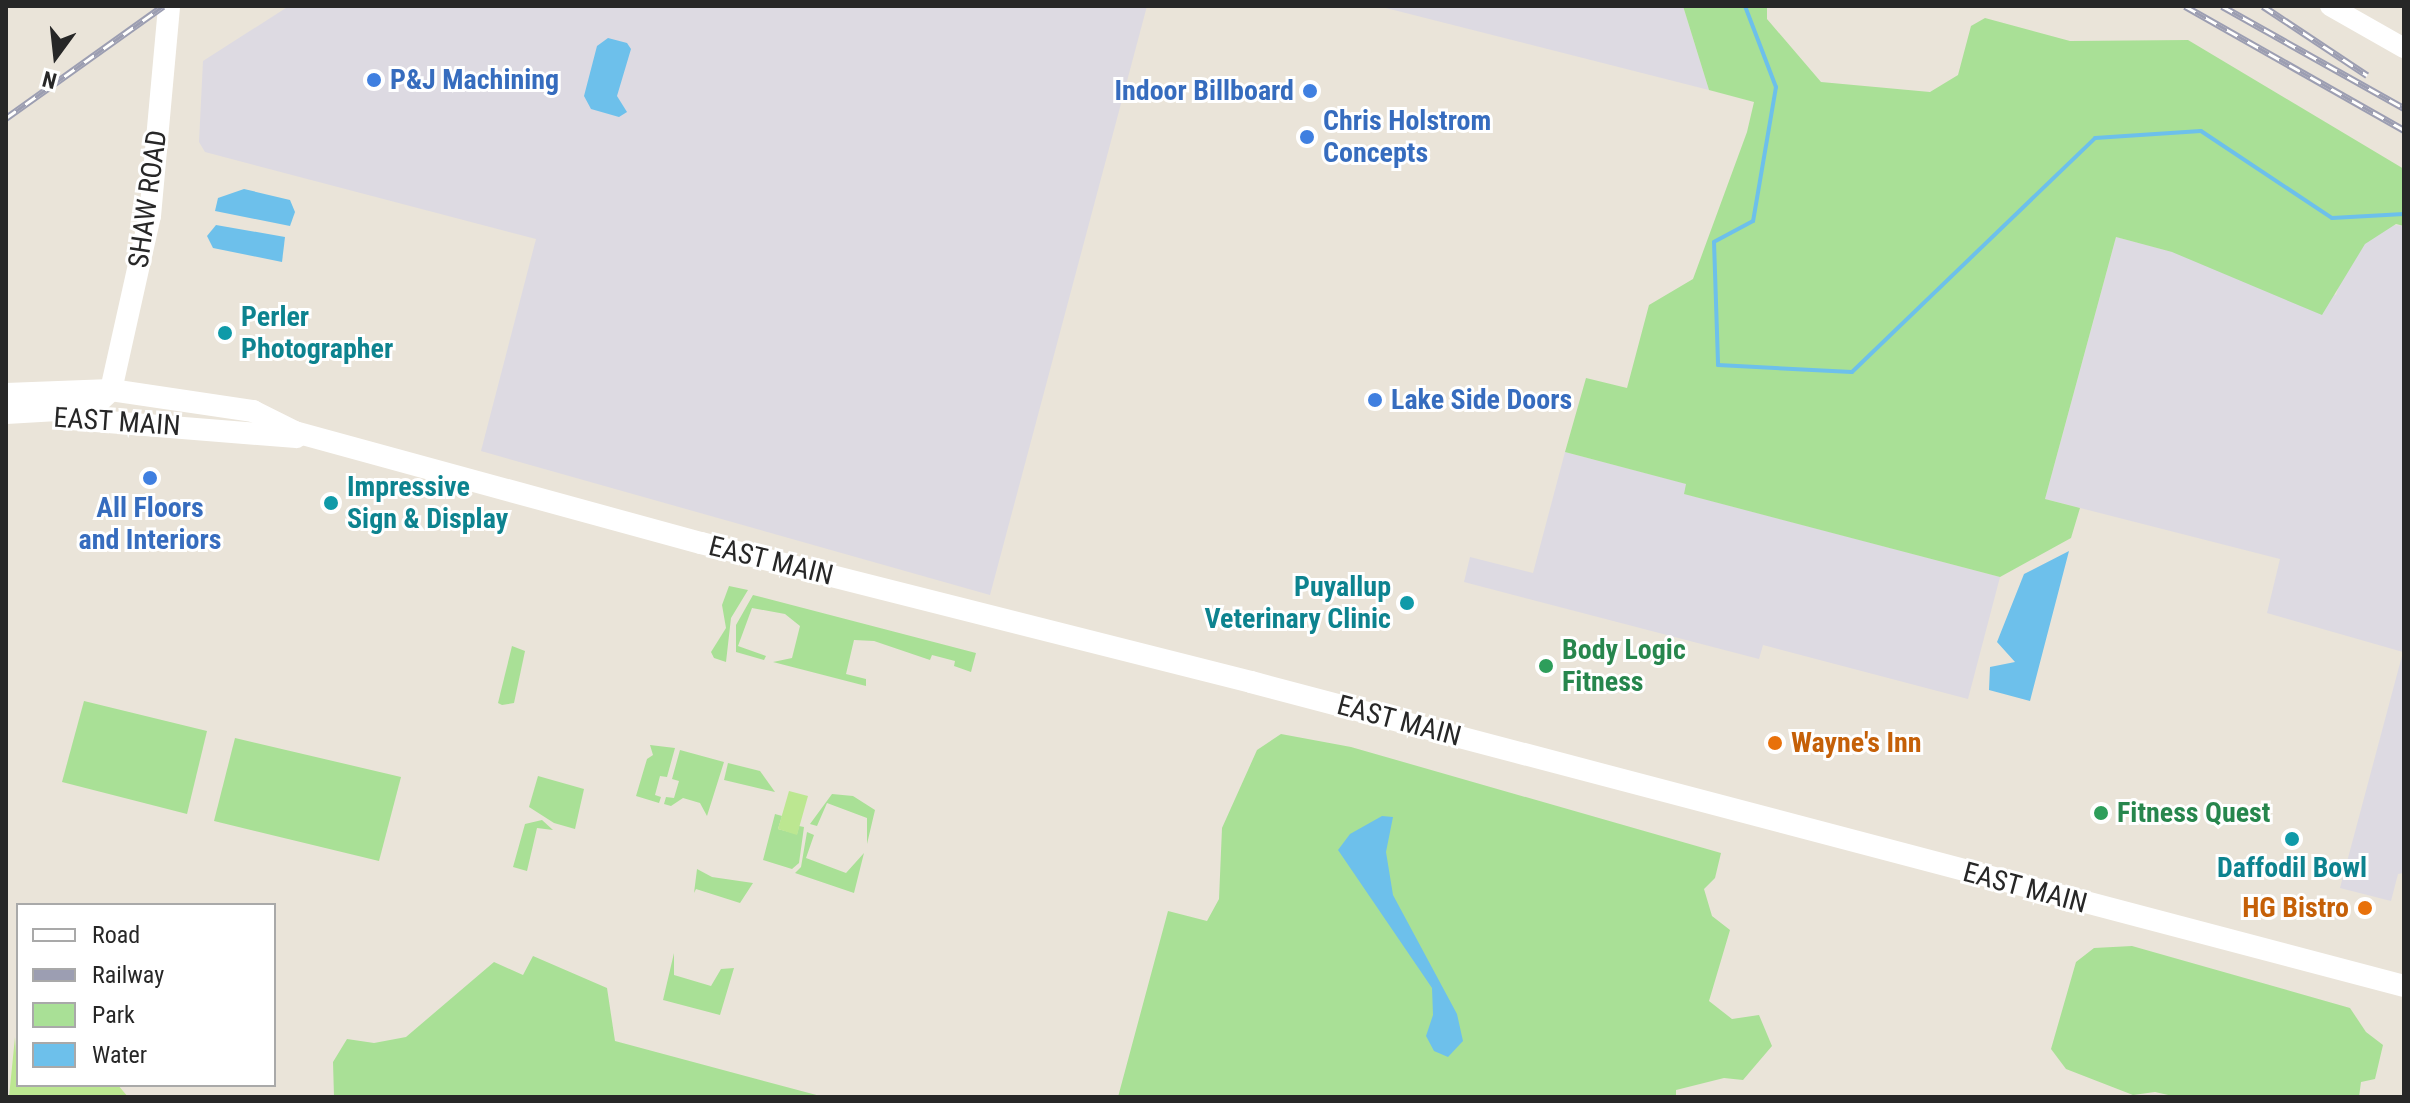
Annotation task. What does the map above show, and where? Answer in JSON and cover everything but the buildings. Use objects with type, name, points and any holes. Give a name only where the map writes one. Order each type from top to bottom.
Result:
[{"type":"main road","name":"SHAW ROAD","points":[[111,390],[150,216],[169,6]]},
{"type":"main road","name":"EAST MAIN","points":[[6,414],[92,408],[111,390]]},
{"type":"main road","name":"EAST MAIN","points":[[111,390],[134,407],[228,431]]},
{"type":"main road","name":"EAST MAIN","points":[[6,394],[111,390],[253,411],[295,432],[393,460]]},
{"type":"main road","name":"EAST MAIN","points":[[6,414],[294,436],[2404,986]]},
{"type":"street","points":[[2330,6],[2404,48]]},
{"type":"shaded area","points":[[289,6],[1147,6],[990,595],[481,451],[536,239],[205,152],[199,142],[203,61]]},
{"type":"shaded area","points":[[1378,6],[1683,6],[1709,90]]},
{"type":"shaded area","points":[[2359,221],[2404,226],[2404,873],[2398,874],[2391,901],[2340,888],[2403,652],[2267,613],[2280,559],[2045,499],[2116,237],[2336,295]]},
{"type":"shaded area","points":[[1565,452],[1687,484],[1685,494],[2000,577],[1968,699],[1763,645],[1759,659],[1464,582],[1470,557],[1533,573]]},
{"type":"green space","points":[[1683,6],[1767,6],[1767,19],[1821,82],[1930,92],[1958,75],[1971,26],[1985,18],[2070,41],[2188,40],[2404,169],[2404,226],[2396,224],[2365,244],[2322,315],[2172,252],[2116,237],[2045,499],[2080,508],[2071,538],[2000,577],[1684,494],[1686,484],[1565,452],[1586,378],[1627,388],[1649,305],[1693,279],[1747,132],[1754,102],[1709,90]]},
{"type":"green space","points":[[729,586],[748,590],[731,618],[726,662],[714,658],[711,652],[726,628],[722,605]]},
{"type":"green space","points":[[753,595],[976,653],[971,672],[954,666],[955,661],[932,655],[930,660],[874,641],[854,640],[846,674],[866,679],[866,686],[773,662],[792,658],[800,626],[785,614],[752,608],[738,646],[766,656],[764,660],[736,652],[736,625]]},
{"type":"green space","points":[[512,646],[525,651],[514,703],[502,705],[498,703]]},
{"type":"green space","points":[[84,701],[207,731],[187,814],[62,782]]},
{"type":"green space","points":[[1281,734],[1351,747],[1721,853],[1715,878],[1704,889],[1712,916],[1730,930],[1709,1001],[1732,1019],[1759,1015],[1772,1046],[1743,1080],[1724,1078],[1676,1090],[1676,1097],[1118,1097],[1168,911],[1207,921],[1219,899],[1222,828],[1257,750]]},
{"type":"green space","points":[[235,738],[401,777],[379,861],[214,821]]},
{"type":"green space","points":[[650,745],[675,748],[667,777],[660,776],[655,795],[661,797],[659,803],[636,796],[647,759],[653,755]]},
{"type":"green space","points":[[680,750],[724,762],[707,816],[700,803],[683,798],[671,806],[664,804],[666,797],[674,798],[679,781],[672,779]]},
{"type":"green space","points":[[728,763],[760,771],[775,792],[724,780]]},
{"type":"green space","points":[[538,776],[584,789],[575,829],[554,823],[529,807]]},
{"type":"green space","points":[[789,791],[808,796],[797,835],[778,829]]},
{"type":"green space","points":[[832,794],[853,796],[875,810],[867,844],[867,818],[827,803],[817,826],[810,824]]},
{"type":"green space","points":[[775,814],[782,816],[778,829],[797,834],[799,826],[804,827],[799,863],[792,869],[763,860]]},
{"type":"green space","points":[[542,820],[553,830],[537,828],[527,871],[513,867],[525,824]]},
{"type":"green space","points":[[807,832],[814,835],[806,858],[846,873],[864,853],[854,893],[795,873],[801,867]]},
{"type":"green space","points":[[697,869],[712,877],[753,883],[740,903],[696,889],[694,893]]},
{"type":"green space","points":[[2132,946],[2350,1008],[2366,1032],[2383,1045],[2375,1079],[2361,1082],[2359,1097],[2177,1097],[2155,1092],[2133,1095],[2066,1069],[2051,1049],[2076,962],[2094,948]]},
{"type":"green space","points":[[674,953],[674,975],[711,986],[721,969],[734,968],[720,1015],[663,1000]]},
{"type":"green space","points":[[533,956],[607,988],[615,1041],[824,1097],[334,1097],[333,1062],[347,1039],[374,1043],[406,1037],[494,962],[523,975]]},
{"type":"green space","points":[[15,1037],[16,1087],[120,1087],[128,1097],[9,1097]]},
{"type":"water","points":[[608,38],[627,43],[631,49],[617,96],[627,112],[619,117],[591,109],[584,96],[597,46]]},
{"type":"water","points":[[244,189],[290,200],[295,212],[290,226],[215,211],[218,198]]},
{"type":"water","points":[[216,225],[285,237],[282,262],[213,248],[207,236]]},
{"type":"water","points":[[2069,551],[2030,701],[1989,690],[1990,667],[2015,662],[1997,642],[2024,574]]},
{"type":"water","points":[[1382,816],[1393,817],[1386,852],[1393,895],[1457,1014],[1463,1041],[1448,1057],[1434,1051],[1426,1036],[1433,1015],[1432,988],[1338,850],[1350,834]]},
{"type":"waterway","points":[[1745,6],[1776,87],[1753,221],[1714,242],[1718,365],[1852,372],[2095,138],[2201,131],[2332,218],[2404,214]]},
{"type":"railway","points":[[6,118],[163,6]]},
{"type":"railway","points":[[2185,6],[2404,130]]},
{"type":"railway","points":[[2222,6],[2404,108]]},
{"type":"railway","points":[[2263,6],[2367,75]]},
{"type":"place","name":"P&J Machining","points":[[374,80]]},
{"type":"place","name":"Indoor Billboard","points":[[1310,91]]},
{"type":"place","name":"Chris Holstrom Concepts","points":[[1307,137]]},
{"type":"place","name":"Perler Photographer","points":[[225,333]]},
{"type":"place","name":"Lake Side Doors","points":[[1375,400]]},
{"type":"place","name":"All Floors and Interiors","points":[[150,478]]},
{"type":"place","name":"Impressive Sign & Display","points":[[331,503]]},
{"type":"place","name":"Puyallup Veterinary Clinic","points":[[1407,603]]},
{"type":"place","name":"Body Logic Fitness","points":[[1546,666]]},
{"type":"place","name":"Wayne's Inn","points":[[1775,743]]},
{"type":"place","name":"Fitness Quest","points":[[2101,813]]},
{"type":"place","name":"Daffodil Bowl","points":[[2292,839]]},
{"type":"place","name":"HG Bistro","points":[[2365,908]]}]
